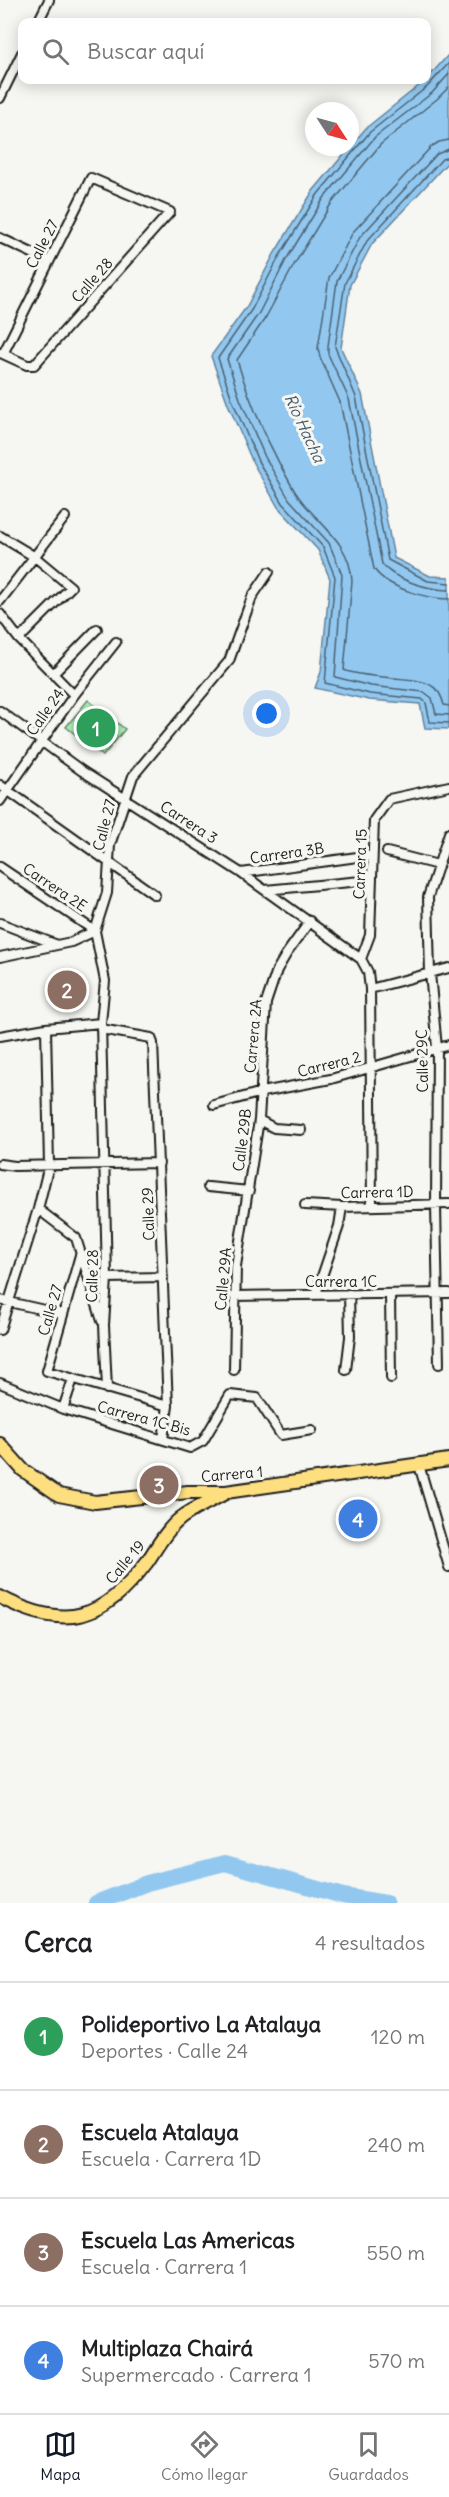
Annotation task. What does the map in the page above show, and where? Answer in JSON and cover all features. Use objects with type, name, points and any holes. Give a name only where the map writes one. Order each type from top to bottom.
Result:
[{"type":"main road","name":"Carrera 1","points":[[0,1444],[23,1470],[59,1495],[95,1502],[188,1492],[226,1492],[449,1461]]},
{"type":"main road","name":"Calle 19","points":[[0,1597],[19,1607],[48,1617],[66,1617],[100,1608],[131,1582],[180,1519],[226,1492]]},
{"type":"street","points":[[40,18],[49,0]]},
{"type":"street","points":[[0,98],[18,61]]},
{"type":"street","name":"Calle 27","points":[[1,354],[91,178],[170,212]]},
{"type":"street","name":"Calle 28","points":[[1,354],[27,365],[34,365],[170,212]]},
{"type":"street","points":[[0,238],[49,261]]},
{"type":"street","points":[[1,597],[65,517]]},
{"type":"street","points":[[0,536],[35,557],[71,587],[19,639]]},
{"type":"street","name":"Calle 27","points":[[104,1164],[101,1026],[105,981],[95,931],[106,893],[110,844],[133,776],[229,661],[252,597],[269,572]]},
{"type":"street","points":[[0,614],[19,639],[74,694]]},
{"type":"street","points":[[54,674],[97,629]]},
{"type":"street","name":"Calle 24","points":[[0,801],[74,694],[116,642]]},
{"type":"street","name":"Carrera 3","points":[[0,711],[82,771],[125,796],[242,873],[361,959]]},
{"type":"street","points":[[0,785],[155,895]]},
{"type":"street","name":"Carrera 15","points":[[361,959],[370,935],[375,820],[389,799],[449,786]]},
{"type":"street","name":"Calle 29C","points":[[438,1293],[437,1048],[430,973],[428,897],[449,833]]},
{"type":"street","points":[[387,852],[438,865]]},
{"type":"street","name":"Carrera 3B","points":[[242,873],[372,855]]},
{"type":"street","name":"Carrera 2E","points":[[0,867],[95,931]]},
{"type":"street","points":[[265,890],[372,880]]},
{"type":"street","name":"Carrera 2A","points":[[262,1092],[266,1003],[287,953],[310,921]]},
{"type":"street","points":[[0,923],[57,945]]},
{"type":"street","points":[[0,957],[57,945],[95,931]]},
{"type":"street","points":[[361,959],[368,972],[370,989],[372,1205]]},
{"type":"street","points":[[370,989],[449,968]]},
{"type":"street","points":[[0,1036],[46,1028],[101,1026]]},
{"type":"street","name":"Calle 29","points":[[101,1026],[151,1038],[164,1277],[168,1406],[164,1439]]},
{"type":"street","points":[[0,1329],[4,1301],[38,1209],[49,1165],[46,1028]]},
{"type":"street","name":"Carrera 2","points":[[214,1105],[262,1092],[332,1079],[449,1045]]},
{"type":"street","name":"Calle 29B","points":[[249,1191],[262,1092]]},
{"type":"street","points":[[259,1120],[274,1128],[301,1130]]},
{"type":"street","points":[[0,1164],[15,1166],[159,1163]]},
{"type":"street","name":"Calle 28","points":[[104,1164],[107,1278],[104,1325],[107,1389]]},
{"type":"street","points":[[208,1187],[249,1191]]},
{"type":"street","name":"Calle 29A","points":[[234,1370],[236,1266],[249,1191]]},
{"type":"street","name":"Carrera 1D","points":[[305,1204],[342,1207],[449,1204]]},
{"type":"street","points":[[316,1294],[339,1226],[342,1207]]},
{"type":"street","points":[[38,1209],[76,1238],[104,1325]]},
{"type":"street","name":"Calle 27","points":[[73,1379],[47,1371],[80,1255]]},
{"type":"street","points":[[107,1278],[164,1277]]},
{"type":"street","points":[[438,1293],[439,1364]]},
{"type":"street","name":"Carrera 1C","points":[[234,1296],[449,1293]]},
{"type":"street","points":[[346,1370],[350,1337],[349,1294]]},
{"type":"street","points":[[390,1294],[391,1378]]},
{"type":"street","points":[[4,1301],[62,1314]]},
{"type":"street","points":[[63,1409],[73,1379],[168,1406]]},
{"type":"street","name":"Carrera 1C Bis","points":[[0,1383],[63,1409],[190,1448],[203,1441],[230,1395],[257,1398],[281,1435],[312,1430]]},
{"type":"street","points":[[419,1466],[449,1566]]},
{"type":"green space","points":[[88,700],[125,729],[103,756],[66,727]]},
{"type":"water","name":"Río Hacha","points":[[449,54],[449,161],[372,244],[350,285],[341,348],[362,394],[394,558],[430,576],[449,577],[449,729],[425,728],[420,704],[369,700],[315,688],[321,672],[330,579],[318,550],[278,507],[253,463],[211,356],[247,306],[274,254],[313,191],[342,156],[359,156],[359,136],[366,128],[421,84],[431,84],[431,74]]},
{"type":"waterway","points":[[96,1903],[147,1883],[225,1863],[343,1896],[386,1903]]},
{"type":"place","name":"Polideportivo La Atalaya","points":[[96,728]]},
{"type":"place","name":"Escuela Atalaya","points":[[67,990]]},
{"type":"place","name":"Escuela Las Americas","points":[[159,1485]]},
{"type":"place","name":"Multiplaza Chairá","points":[[358,1519]]}]
